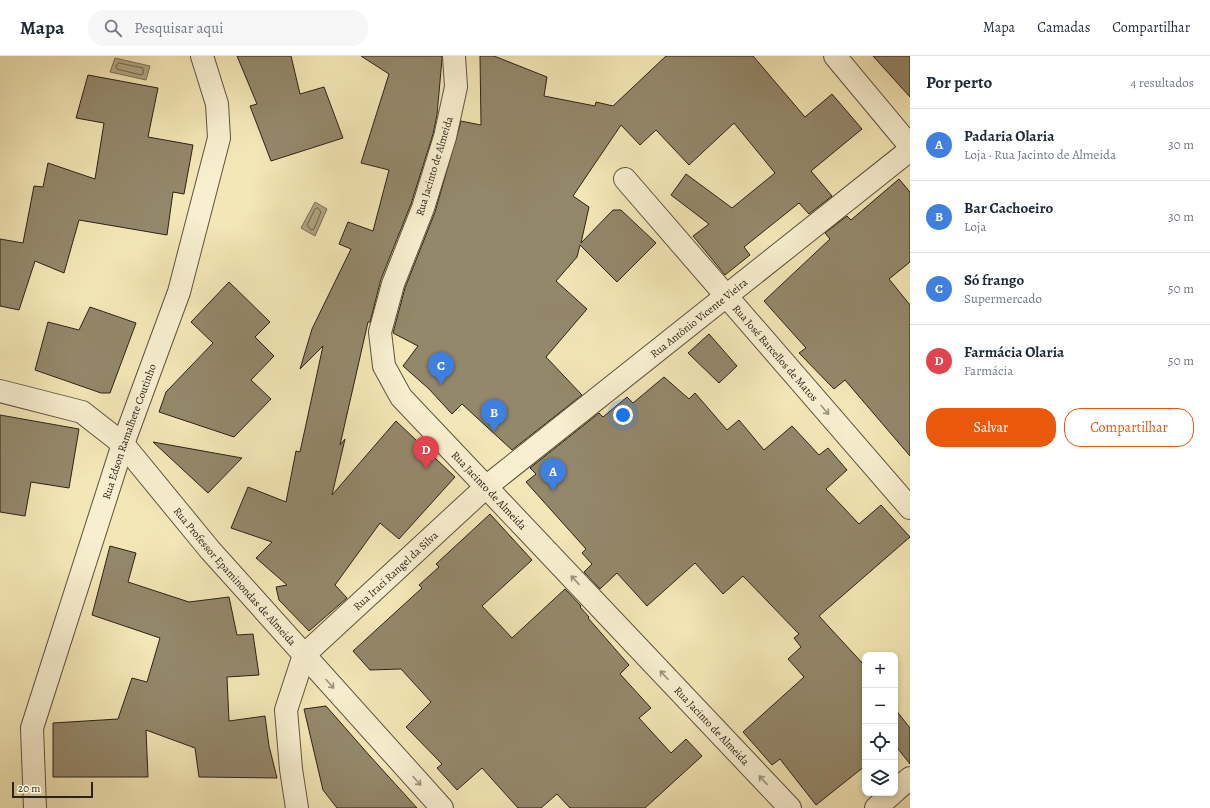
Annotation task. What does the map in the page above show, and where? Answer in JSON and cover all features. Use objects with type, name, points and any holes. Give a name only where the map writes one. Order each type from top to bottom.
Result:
[{"type":"street","name":"Rua Edson Ramalhete Coutinho","points":[[35,808],[32,728],[123,444],[179,292],[219,138],[217,104],[202,56]]},
{"type":"street","name":"Rua Jacinto de Almeida","points":[[454,56],[456,87],[445,137],[423,208],[393,284],[380,332],[384,366],[401,397],[487,486],[790,808]]},
{"type":"street","points":[[835,56],[910,146]]},
{"type":"street","name":"Rua Antônio Vicente Vieira","points":[[487,486],[910,150]]},
{"type":"street","name":"Rua José Barcellos de Matos","points":[[625,178],[910,508]]},
{"type":"street","name":"Rua Professor Epaminondas de Almeida","points":[[0,391],[82,412],[123,444],[210,550],[442,808]]},
{"type":"street","name":"Rua Iraci Rangel da Silva","points":[[304,655],[487,486]]},
{"type":"street","points":[[297,808],[291,769],[286,710],[304,655]]},
{"type":"street","points":[[898,788],[910,778]]},
{"type":"street","points":[[876,808],[890,796]]},
{"type":"water","points":[[115,58],[150,66],[146,80],[110,72]]},
{"type":"water","points":[[315,202],[327,209],[315,236],[301,228]]},
{"type":"building","points":[[237,56],[291,56],[300,94],[324,87],[343,138],[271,161],[250,106],[257,104]]},
{"type":"building","points":[[361,56],[442,56],[442,59],[437,115],[433,134],[411,204],[381,279],[370,322],[368,322],[340,445],[345,439],[332,495],[396,421],[455,477],[399,539],[380,523],[335,585],[347,598],[309,631],[279,600],[276,587],[287,585],[256,558],[272,542],[231,528],[248,487],[286,502],[296,451],[300,452],[323,346],[300,369],[312,329],[351,249],[339,244],[348,222],[373,231],[389,170],[361,163],[389,74]]},
{"type":"building","points":[[480,56],[494,56],[547,77],[544,96],[595,106],[596,102],[613,106],[666,56],[753,56],[805,117],[832,94],[862,129],[811,171],[832,196],[809,214],[799,203],[744,247],[750,255],[725,275],[693,236],[709,224],[671,195],[686,174],[732,208],[775,173],[734,123],[689,165],[656,130],[640,145],[621,125],[573,196],[589,207],[581,243],[613,210],[621,210],[656,243],[617,282],[580,245],[577,257],[556,281],[587,309],[546,357],[582,395],[512,450],[462,404],[452,414],[429,389],[403,366],[418,346],[393,333],[405,288],[435,212],[461,121],[481,125]]},
{"type":"building","points":[[873,56],[910,56],[910,97]]},
{"type":"building","points":[[88,75],[158,88],[148,137],[193,145],[184,194],[173,192],[167,235],[79,220],[64,273],[35,261],[19,310],[0,306],[0,239],[23,243],[34,186],[43,187],[48,163],[95,179],[104,123],[76,118]]},
{"type":"building","points":[[899,179],[910,192],[910,262],[889,279],[910,305],[910,456],[845,380],[834,389],[799,353],[806,348],[764,301],[830,239],[825,233],[847,216],[851,220]]},
{"type":"building","points":[[229,282],[270,322],[255,337],[274,356],[251,380],[271,399],[234,437],[159,412],[166,392],[213,343],[191,322]]},
{"type":"building","points":[[90,307],[136,323],[110,393],[101,393],[35,370],[48,322],[79,330]]},
{"type":"building","points":[[709,334],[737,366],[719,383],[688,353]]},
{"type":"building","points":[[664,377],[689,399],[695,393],[727,430],[739,420],[764,450],[792,426],[819,455],[828,448],[847,470],[826,489],[859,524],[881,505],[910,537],[819,616],[862,663],[862,768],[816,805],[780,759],[772,765],[743,732],[804,677],[788,659],[801,647],[794,638],[799,634],[743,576],[723,594],[695,563],[647,606],[617,573],[600,589],[584,572],[592,564],[582,553],[586,549],[526,482],[536,474],[530,468],[599,413],[603,417],[627,397],[633,403]]},
{"type":"building","points":[[0,415],[79,429],[69,488],[31,482],[25,516],[0,512]]},
{"type":"building","points":[[153,442],[242,458],[208,493]]},
{"type":"building","points":[[490,514],[532,560],[482,606],[512,638],[565,589],[581,606],[580,607],[589,617],[588,618],[629,665],[620,674],[651,708],[639,718],[671,753],[686,739],[702,756],[645,808],[570,808],[557,794],[541,808],[518,808],[482,768],[457,790],[437,768],[442,764],[406,727],[431,702],[401,669],[370,670],[353,651],[422,588],[419,585],[439,567],[436,564]]},
{"type":"building","points":[[110,546],[136,553],[128,582],[189,602],[229,597],[237,635],[253,634],[259,675],[227,677],[229,721],[265,716],[269,746],[277,778],[199,777],[195,748],[146,730],[148,777],[53,777],[53,723],[118,719],[132,678],[147,682],[160,638],[92,615]]},
{"type":"building","points":[[326,706],[417,808],[337,808],[323,790],[304,709]]},
{"type":"building","points":[[898,713],[910,728],[910,764],[898,749]]},
{"type":"place","name":"Só frango","points":[[441,385]]},
{"type":"place","name":"Bar Cachoeiro","points":[[494,432]]},
{"type":"place","name":"Farmácia Olaria","points":[[426,469]]},
{"type":"place","name":"Padaria Olaria","points":[[553,491]]}]
